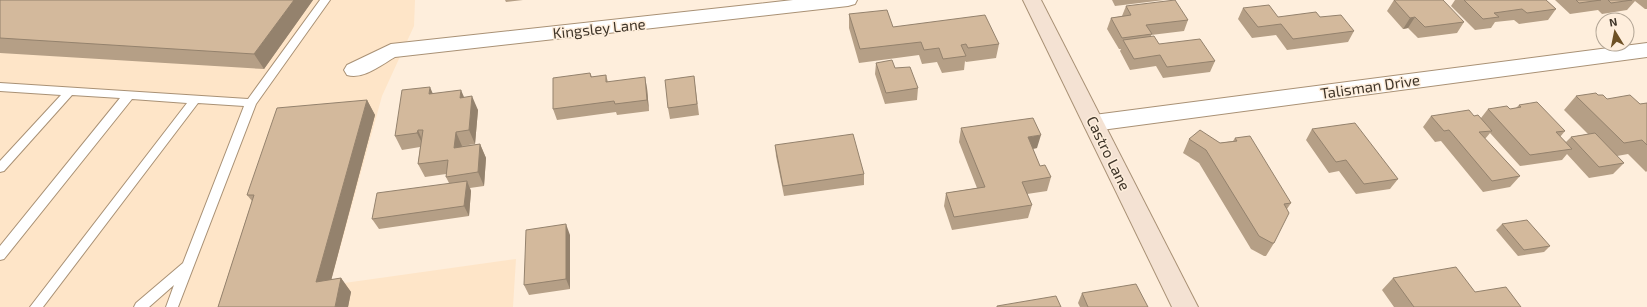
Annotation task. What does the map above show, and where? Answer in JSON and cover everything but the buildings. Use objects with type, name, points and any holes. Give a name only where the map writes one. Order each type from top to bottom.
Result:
[{"type":"street","name":"Kingsley Lane","points":[[354,70],[391,51],[848,0]]},
{"type":"street","name":"Castro Lane","points":[[1032,0],[1186,307]]},
{"type":"street","name":"Talisman Drive","points":[[1094,123],[1647,50]]},
{"type":"lane","points":[[172,307],[251,104],[325,0]]},
{"type":"lane","points":[[0,98],[5,88],[251,104]]},
{"type":"lane","points":[[0,168],[70,92]]},
{"type":"lane","points":[[0,255],[129,96]]},
{"type":"lane","points":[[36,307],[195,100]]},
{"type":"lane","points":[[140,307],[189,265]]},
{"type":"shaded area","points":[[0,0],[415,0],[414,26],[382,96],[330,285],[516,259],[513,307],[0,307]]}]
